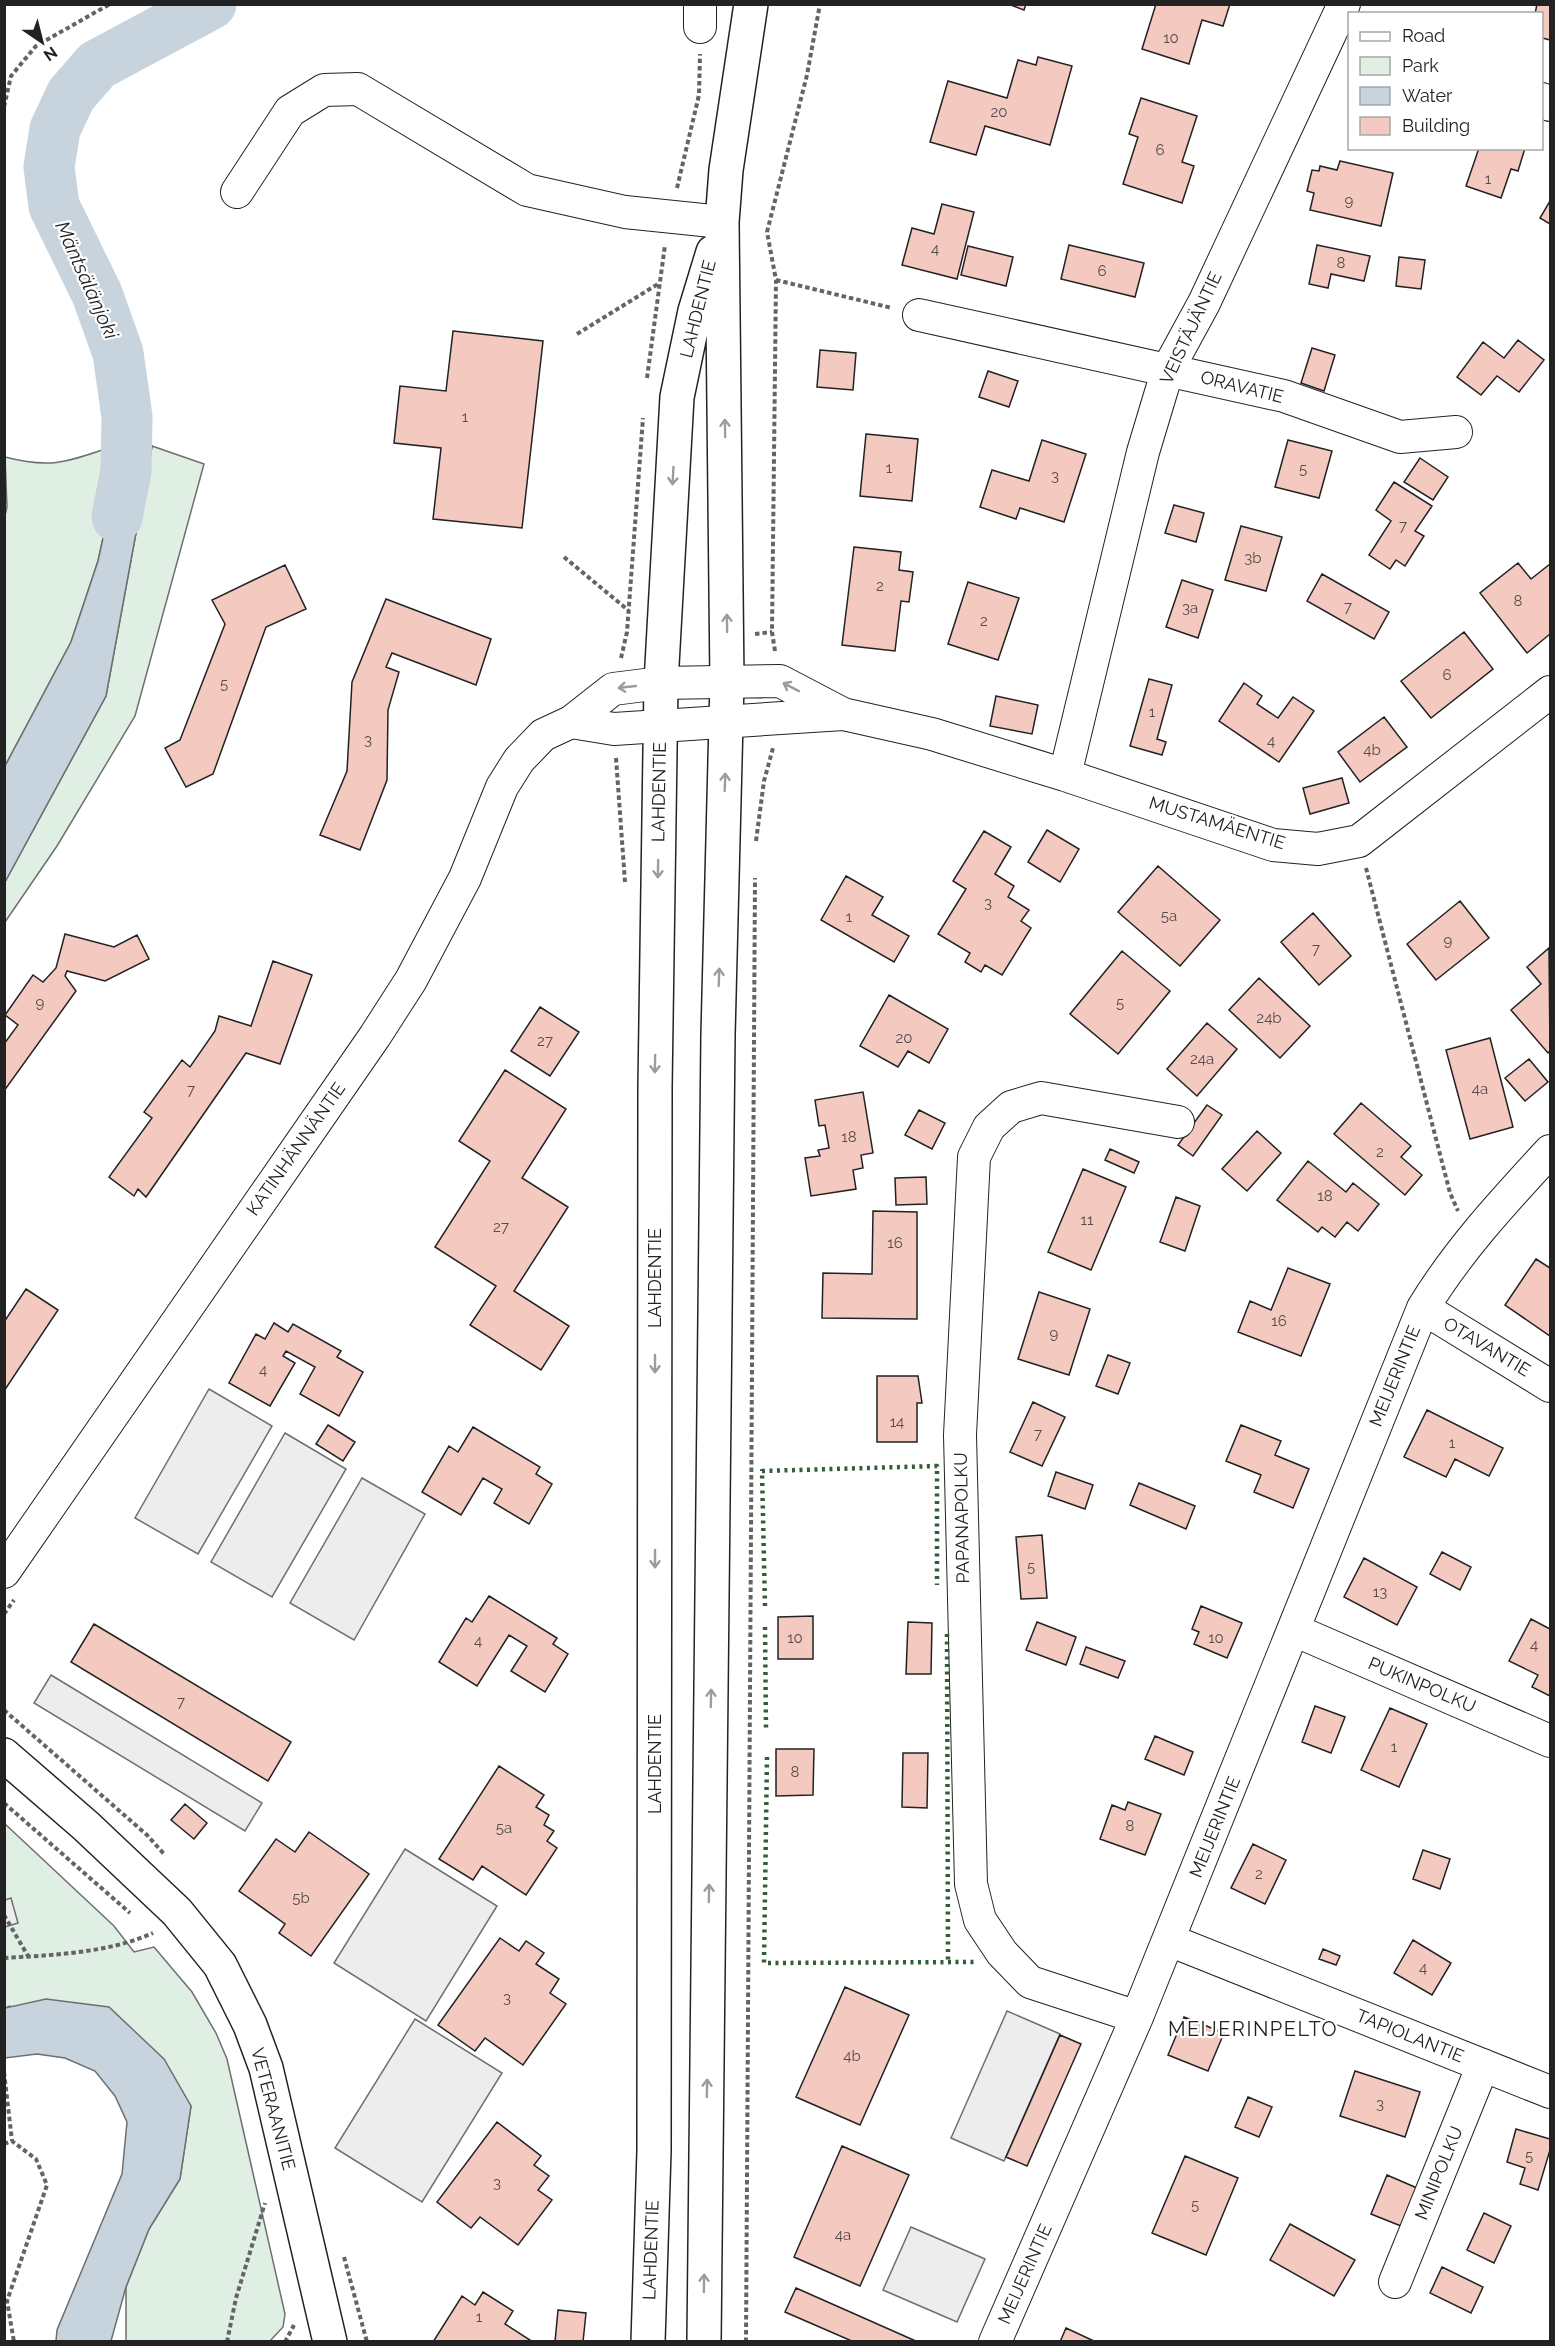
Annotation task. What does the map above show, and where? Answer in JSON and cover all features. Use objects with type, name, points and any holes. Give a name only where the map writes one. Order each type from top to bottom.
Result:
[{"type":"main road","name":"LAHDENTIE","points":[[704,2342],[718,1035],[727,682],[722,222],[726,170],[751,4]]},
{"type":"main road","name":"LAHDENTIE","points":[[648,2342],[654,2151],[655,1088],[661,683],[678,397],[695,311],[722,222]]},
{"type":"main road","name":"VETERAANITIE","points":[[4,1755],[177,1912],[220,1965],[249,2025],[266,2068],[330,2342]]},
{"type":"street","name":"VEISTÄJÄNTIE","points":[[1065,775],[1143,452],[1168,369],[1203,303],[1342,20]]},
{"type":"street","points":[[237,192],[290,111],[324,90],[358,89],[527,190],[625,212],[722,222]]},
{"type":"street","name":"ORAVATIE","points":[[920,315],[1284,396],[1400,437],[1456,432]]},
{"type":"street","name":"MUSTAMÄENTIE","points":[[727,682],[780,681],[843,714],[932,734],[1065,775],[1273,845],[1318,849],[1359,841],[1551,692]]},
{"type":"street","name":"KATINHÄNNÄNTIE","points":[[4,1572],[375,1036],[411,980],[465,878],[502,787],[519,760],[543,735],[570,722],[613,689],[661,683],[727,682]]},
{"type":"street","name":"MUSTAMÄENTIE","points":[[660,727],[843,714]]},
{"type":"street","points":[[570,722],[614,729],[660,727]]},
{"type":"street","name":"PAPANAPOLKU","points":[[1137,2017],[1030,1982],[1002,1953],[980,1920],[971,1873],[965,1703],[961,1412],[974,1156],[989,1127],[1011,1107],[1041,1098],[1178,1122]]},
{"type":"street","name":"MEIJERINTIE","points":[[996,2342],[1169,1940],[1423,1308],[1444,1272],[1476,1230],[1551,1151]]},
{"type":"street","name":"OTAVANTIE","points":[[1423,1308],[1551,1386]]},
{"type":"street","name":"PUKINPOLKU","points":[[1294,1630],[1551,1741]]},
{"type":"street","name":"TAPIOLANTIE","points":[[1169,1940],[1551,2092]]},
{"type":"street","name":"MINIPOLKU","points":[[1395,2282],[1483,2065]]},
{"type":"path","points":[[4,107],[11,76],[36,46],[110,4]]},
{"type":"path","points":[[780,681],[772,632],[776,280],[767,232],[807,75],[820,4]]},
{"type":"path","points":[[776,280],[920,315]]},
{"type":"path","points":[[577,334],[659,283]]},
{"type":"path","points":[[564,556],[628,611]]},
{"type":"path","points":[[755,843],[776,719]]},
{"type":"path","points":[[1359,841],[1450,1193],[1458,1212],[1476,1230]]},
{"type":"path","points":[[746,2342],[755,867]]},
{"type":"path","points":[[4,1803],[137,1919]]},
{"type":"path","points":[[4,1915],[28,1956]]},
{"type":"path","points":[[145,1926],[161,1942]]},
{"type":"path","points":[[4,1958],[86,1951],[134,1941],[153,1933]]},
{"type":"path","points":[[4,2072],[12,2141],[36,2159],[47,2185],[8,2301],[14,2342]]},
{"type":"path","points":[[4,2144],[12,2141]]},
{"type":"path","points":[[227,2342],[245,2263],[268,2193],[271,2204]]},
{"type":"path","points":[[293,2316],[296,2333]]},
{"type":"path","points":[[285,2342],[294,2324]]},
{"type":"green space","points":[[152,446],[204,464],[135,716],[57,846],[5,922],[5,882],[106,696]]},
{"type":"green space","points":[[111,447],[112,497],[98,561],[71,642],[5,766],[4,520],[7,507],[5,457],[35,463],[59,462]]},
{"type":"green space","points":[[4,1823],[114,1926],[134,1952],[154,1947],[192,1992],[216,2033],[227,2059],[285,2314],[283,2327],[270,2341],[126,2341],[126,2287],[149,2229],[180,2179],[191,2106],[10,2006],[5,2008]]},
{"type":"shaded area","points":[[209,1389],[272,1426],[198,1554],[135,1518]]},
{"type":"shaded area","points":[[285,1433],[346,1469],[272,1597],[211,1562]]},
{"type":"shaded area","points":[[362,1478],[425,1514],[354,1640],[290,1603]]},
{"type":"shaded area","points":[[51,1675],[262,1803],[245,1831],[34,1703]]},
{"type":"shaded area","points":[[405,1849],[497,1906],[426,2021],[334,1963]]},
{"type":"shaded area","points":[[11,1898],[18,1923],[5,1927],[5,1900]]},
{"type":"shaded area","points":[[1007,2011],[1060,2034],[1004,2161],[951,2138]]},
{"type":"shaded area","points":[[415,2019],[502,2073],[422,2202],[335,2148]]},
{"type":"shaded area","points":[[911,2227],[985,2259],[957,2322],[883,2290]]},
{"type":"water","points":[[152,446],[106,696],[5,882],[5,766],[71,642],[98,561],[112,497],[111,447]]},
{"type":"water","points":[[46,1999],[109,2007],[164,2059],[191,2106],[180,2179],[149,2229],[126,2287],[111,2341],[56,2341],[57,2330],[122,2174],[127,2122],[115,2096],[95,2071],[65,2058],[37,2054],[5,2058],[5,2008]]},
{"type":"building","points":[[1008,4],[1026,4],[1024,10]]},
{"type":"building","points":[[1156,4],[1230,4],[1223,26],[1202,20],[1189,64],[1142,49]]},
{"type":"building","points":[[1537,4],[1550,4],[1550,40],[1543,38],[1543,12],[1535,12]]},
{"type":"building","points":[[1038,57],[1072,66],[1050,145],[985,126],[976,155],[930,142],[948,81],[1007,98],[1018,60],[1036,65]]},
{"type":"building","points":[[1141,98],[1197,116],[1182,162],[1194,166],[1182,203],[1123,184],[1138,137],[1129,134]]},
{"type":"building","points":[[1478,150],[1524,150],[1518,171],[1511,169],[1501,198],[1466,186]]},
{"type":"building","points":[[1340,161],[1393,173],[1381,226],[1310,210],[1314,193],[1307,191],[1312,170],[1319,171],[1320,166],[1337,170]]},
{"type":"building","points":[[1550,201],[1550,224],[1540,218]]},
{"type":"building","points":[[942,204],[974,212],[957,279],[902,265],[912,228],[934,234]]},
{"type":"building","points":[[1069,245],[1144,263],[1135,297],[1061,279]]},
{"type":"building","points":[[1317,245],[1370,256],[1364,281],[1331,274],[1328,288],[1309,284]]},
{"type":"building","points":[[968,246],[1013,257],[1006,286],[961,275]]},
{"type":"building","points":[[1399,257],[1425,260],[1421,289],[1396,286]]},
{"type":"building","points":[[453,331],[543,341],[522,528],[433,519],[441,448],[394,443],[400,386],[446,391]]},
{"type":"building","points":[[1518,340],[1544,360],[1519,392],[1497,376],[1481,395],[1457,377],[1483,342],[1504,358]]},
{"type":"building","points":[[1312,348],[1335,355],[1324,391],[1301,383]]},
{"type":"building","points":[[820,350],[856,353],[853,390],[817,387]]},
{"type":"building","points":[[988,371],[1018,381],[1009,407],[979,397]]},
{"type":"building","points":[[866,434],[918,439],[912,501],[860,496]]},
{"type":"building","points":[[1042,440],[1086,454],[1064,522],[1020,508],[1016,519],[980,507],[992,470],[1029,481]]},
{"type":"building","points":[[1288,440],[1332,451],[1319,498],[1275,487]]},
{"type":"building","points":[[1420,458],[1448,477],[1433,500],[1404,482]]},
{"type":"building","points":[[1394,482],[1432,506],[1415,531],[1424,536],[1405,566],[1396,560],[1390,569],[1369,555],[1391,521],[1376,510]]},
{"type":"building","points":[[1174,505],[1204,513],[1196,542],[1165,533]]},
{"type":"building","points":[[1241,526],[1282,537],[1266,591],[1225,580]]},
{"type":"building","points":[[854,547],[901,552],[899,570],[913,572],[909,602],[901,601],[895,651],[842,645]]},
{"type":"building","points":[[1518,563],[1531,579],[1550,564],[1550,634],[1527,653],[1480,593]]},
{"type":"building","points":[[285,565],[306,609],[266,627],[213,774],[186,787],[165,748],[180,740],[225,624],[212,600]]},
{"type":"building","points":[[1322,574],[1389,612],[1374,639],[1307,601]]},
{"type":"building","points":[[1182,580],[1213,590],[1198,638],[1166,627]]},
{"type":"building","points":[[968,582],[1019,598],[998,660],[948,644]]},
{"type":"building","points":[[386,599],[491,639],[476,685],[392,653],[386,667],[399,672],[388,710],[387,780],[360,850],[320,835],[347,771],[352,682]]},
{"type":"building","points":[[1464,632],[1493,669],[1431,718],[1401,681]]},
{"type":"building","points":[[1149,679],[1172,685],[1157,739],[1166,742],[1162,755],[1130,746]]},
{"type":"building","points":[[1244,683],[1262,696],[1257,704],[1278,718],[1293,697],[1314,711],[1279,762],[1219,721]]},
{"type":"building","points":[[996,696],[1038,705],[1032,734],[990,726]]},
{"type":"building","points":[[1384,717],[1407,747],[1360,782],[1338,752]]},
{"type":"building","points":[[1342,778],[1349,803],[1310,814],[1303,788]]},
{"type":"building","points":[[1047,830],[1079,849],[1060,882],[1028,862]]},
{"type":"building","points":[[984,831],[1011,847],[995,874],[1014,886],[1008,897],[1029,910],[1021,921],[1031,928],[1002,975],[985,965],[981,972],[965,962],[970,953],[938,934],[966,889],[953,881]]},
{"type":"building","points":[[1158,866],[1220,920],[1180,966],[1118,912]]},
{"type":"building","points":[[846,876],[883,897],[872,915],[909,936],[894,962],[821,920]]},
{"type":"building","points":[[1460,901],[1489,938],[1436,980],[1407,944]]},
{"type":"building","points":[[1313,913],[1351,956],[1319,985],[1281,942]]},
{"type":"building","points":[[65,934],[114,947],[137,935],[149,959],[105,981],[67,971],[65,976],[76,991],[4,1091],[4,1044],[18,1025],[5,1015],[33,975],[43,982],[56,968]]},
{"type":"building","points":[[1549,948],[1550,1051],[1548,1053],[1511,1010],[1541,984],[1527,967]]},
{"type":"building","points":[[1122,951],[1170,991],[1118,1054],[1070,1014]]},
{"type":"building","points":[[273,961],[312,975],[280,1064],[246,1053],[146,1197],[138,1189],[134,1196],[109,1177],[152,1118],[144,1112],[182,1060],[190,1067],[215,1031],[219,1016],[251,1026]]},
{"type":"building","points":[[1259,978],[1310,1026],[1280,1058],[1229,1010]]},
{"type":"building","points":[[889,995],[948,1029],[929,1063],[908,1051],[898,1067],[860,1046]]},
{"type":"building","points":[[540,1007],[579,1032],[550,1076],[511,1051]]},
{"type":"building","points":[[1207,1023],[1237,1049],[1197,1096],[1167,1069]]},
{"type":"building","points":[[1490,1038],[1513,1127],[1470,1139],[1446,1050]]},
{"type":"building","points":[[1529,1059],[1548,1082],[1525,1101],[1505,1078]]},
{"type":"building","points":[[505,1070],[566,1109],[522,1178],[568,1207],[514,1291],[569,1326],[541,1370],[470,1325],[496,1286],[435,1247],[490,1161],[459,1141]]},
{"type":"building","points":[[863,1092],[873,1153],[861,1155],[863,1168],[853,1170],[856,1189],[811,1196],[805,1158],[820,1156],[818,1150],[829,1148],[825,1125],[819,1126],[815,1100]]},
{"type":"building","points":[[1361,1103],[1411,1146],[1401,1157],[1422,1175],[1405,1195],[1334,1134]]},
{"type":"building","points":[[1207,1105],[1222,1115],[1193,1156],[1178,1145]]},
{"type":"building","points":[[919,1110],[945,1123],[932,1149],[905,1135]]},
{"type":"building","points":[[1257,1131],[1281,1153],[1247,1191],[1222,1169]]},
{"type":"building","points":[[1110,1149],[1139,1162],[1134,1173],[1105,1160]]},
{"type":"building","points":[[1308,1161],[1346,1192],[1353,1183],[1379,1204],[1358,1231],[1347,1222],[1335,1237],[1322,1227],[1318,1232],[1277,1200]]},
{"type":"building","points":[[1083,1169],[1126,1187],[1091,1270],[1048,1252]]},
{"type":"building","points":[[926,1177],[927,1204],[896,1205],[895,1178]]},
{"type":"building","points":[[1176,1197],[1200,1206],[1185,1251],[1160,1242]]},
{"type":"building","points":[[873,1211],[917,1212],[917,1319],[822,1318],[823,1273],[872,1274]]},
{"type":"building","points":[[1536,1259],[1550,1268],[1550,1336],[1505,1305]]},
{"type":"building","points":[[1288,1268],[1330,1284],[1301,1356],[1238,1332],[1250,1301],[1271,1310]]},
{"type":"building","points":[[26,1289],[58,1310],[4,1391],[4,1322]]},
{"type":"building","points":[[1039,1292],[1090,1309],[1069,1375],[1018,1359]]},
{"type":"building","points":[[274,1323],[288,1332],[293,1324],[341,1351],[337,1357],[363,1372],[339,1416],[300,1394],[315,1367],[286,1351],[283,1356],[295,1363],[270,1406],[229,1383],[256,1334],[265,1339]]},
{"type":"building","points":[[1108,1355],[1130,1363],[1118,1394],[1096,1386]]},
{"type":"building","points":[[877,1376],[918,1376],[922,1403],[917,1403],[917,1442],[877,1442]]},
{"type":"building","points":[[1033,1402],[1065,1417],[1042,1466],[1010,1452]]},
{"type":"building","points":[[1427,1410],[1503,1448],[1489,1476],[1455,1459],[1446,1477],[1404,1457]]},
{"type":"building","points":[[328,1425],[355,1442],[343,1461],[316,1444]]},
{"type":"building","points":[[1241,1425],[1281,1441],[1275,1455],[1309,1469],[1293,1508],[1254,1492],[1261,1475],[1226,1461]]},
{"type":"building","points":[[473,1427],[540,1467],[536,1474],[552,1484],[529,1524],[494,1503],[502,1489],[483,1478],[461,1515],[422,1492],[449,1446],[458,1452]]},
{"type":"building","points":[[1056,1472],[1093,1485],[1085,1509],[1048,1496]]},
{"type":"building","points":[[1139,1483],[1195,1506],[1186,1529],[1130,1505]]},
{"type":"building","points":[[1042,1535],[1047,1598],[1021,1599],[1016,1537]]},
{"type":"building","points":[[1442,1552],[1471,1567],[1460,1590],[1430,1574]]},
{"type":"building","points":[[1364,1558],[1417,1587],[1397,1625],[1344,1597]]},
{"type":"building","points":[[489,1596],[557,1638],[553,1644],[568,1654],[545,1692],[511,1671],[527,1646],[509,1635],[477,1686],[439,1662],[466,1618],[472,1622]]},
{"type":"building","points":[[1201,1606],[1242,1623],[1227,1658],[1194,1644],[1199,1632],[1192,1629]]},
{"type":"building","points":[[813,1616],[813,1659],[778,1659],[778,1617]]},
{"type":"building","points":[[1531,1619],[1550,1629],[1550,1696],[1532,1687],[1538,1675],[1509,1661]]},
{"type":"building","points":[[908,1622],[932,1623],[931,1674],[906,1674]]},
{"type":"building","points":[[1037,1622],[1076,1637],[1066,1665],[1026,1650]]},
{"type":"building","points":[[94,1624],[291,1742],[268,1781],[71,1662]]},
{"type":"building","points":[[1086,1647],[1125,1661],[1118,1678],[1080,1664]]},
{"type":"building","points":[[1315,1706],[1345,1717],[1331,1753],[1302,1742]]},
{"type":"building","points":[[1390,1708],[1427,1724],[1399,1787],[1361,1770]]},
{"type":"building","points":[[1155,1736],[1193,1752],[1184,1775],[1145,1759]]},
{"type":"building","points":[[776,1749],[814,1749],[813,1795],[776,1796]]},
{"type":"building","points":[[903,1753],[928,1753],[927,1808],[902,1807]]},
{"type":"building","points":[[499,1766],[544,1795],[536,1807],[549,1815],[544,1825],[554,1831],[547,1841],[557,1848],[526,1895],[482,1866],[473,1880],[439,1859]]},
{"type":"building","points":[[1128,1802],[1161,1814],[1145,1855],[1100,1839],[1112,1805],[1125,1810]]},
{"type":"building","points":[[185,1804],[207,1823],[194,1839],[171,1820]]},
{"type":"building","points":[[309,1832],[369,1874],[311,1956],[279,1933],[285,1924],[239,1891],[276,1839],[295,1852]]},
{"type":"building","points":[[1253,1844],[1286,1860],[1265,1904],[1231,1888]]},
{"type":"building","points":[[1423,1850],[1450,1859],[1440,1889],[1413,1879]]},
{"type":"building","points":[[500,1938],[519,1951],[526,1941],[544,1953],[536,1964],[559,1979],[550,1993],[566,2004],[523,2065],[485,2038],[475,2051],[438,2025]]},
{"type":"building","points":[[1413,1940],[1451,1963],[1432,1995],[1394,1973]]},
{"type":"building","points":[[1323,1949],[1340,1956],[1336,1965],[1319,1959]]},
{"type":"building","points":[[845,1987],[909,2015],[860,2125],[796,2097]]},
{"type":"building","points":[[1184,2017],[1224,2033],[1208,2071],[1168,2055]]},
{"type":"building","points":[[1060,2035],[1081,2044],[1027,2166],[1006,2157]]},
{"type":"building","points":[[1355,2071],[1420,2092],[1405,2137],[1340,2116]]},
{"type":"building","points":[[1248,2097],[1272,2107],[1259,2137],[1235,2127]]},
{"type":"building","points":[[497,2122],[541,2156],[534,2165],[549,2176],[538,2190],[552,2200],[518,2245],[480,2217],[471,2228],[437,2202]]},
{"type":"building","points":[[1516,2129],[1550,2139],[1550,2150],[1538,2190],[1520,2184],[1525,2168],[1507,2162]]},
{"type":"building","points":[[842,2146],[909,2175],[860,2286],[794,2257]]},
{"type":"building","points":[[1185,2156],[1238,2178],[1206,2255],[1152,2233]]},
{"type":"building","points":[[1387,2175],[1417,2188],[1401,2226],[1371,2214]]},
{"type":"building","points":[[1484,2213],[1511,2226],[1494,2263],[1467,2250]]},
{"type":"building","points":[[1290,2224],[1355,2260],[1334,2296],[1270,2260]]},
{"type":"building","points":[[1442,2267],[1483,2287],[1471,2313],[1430,2293]]},
{"type":"building","points":[[796,2288],[918,2342],[854,2342],[785,2312]]},
{"type":"building","points":[[483,2292],[513,2311],[505,2324],[533,2342],[433,2342],[462,2296],[475,2305]]},
{"type":"building","points":[[558,2310],[586,2313],[583,2342],[555,2342]]},
{"type":"building","points":[[1066,2328],[1096,2342],[1060,2342]]},
{"type":"waterway","name":"Mäntsälänjoki","points":[[117,517],[126,471],[127,417],[118,353],[97,294],[54,206],[49,167],[55,129],[71,95],[97,65],[211,4]]},
{"type":"hedge","points":[[765,1606],[762,1471],[937,1466],[937,1585]]},
{"type":"hedge","points":[[765,1627],[766,1729]]},
{"type":"hedge","points":[[947,1634],[948,1962]]},
{"type":"hedge","points":[[767,1757],[764,1963],[976,1962]]},
{"type":"district","name":"MEIJERINPELTO","points":[[1253,2029]]}]
